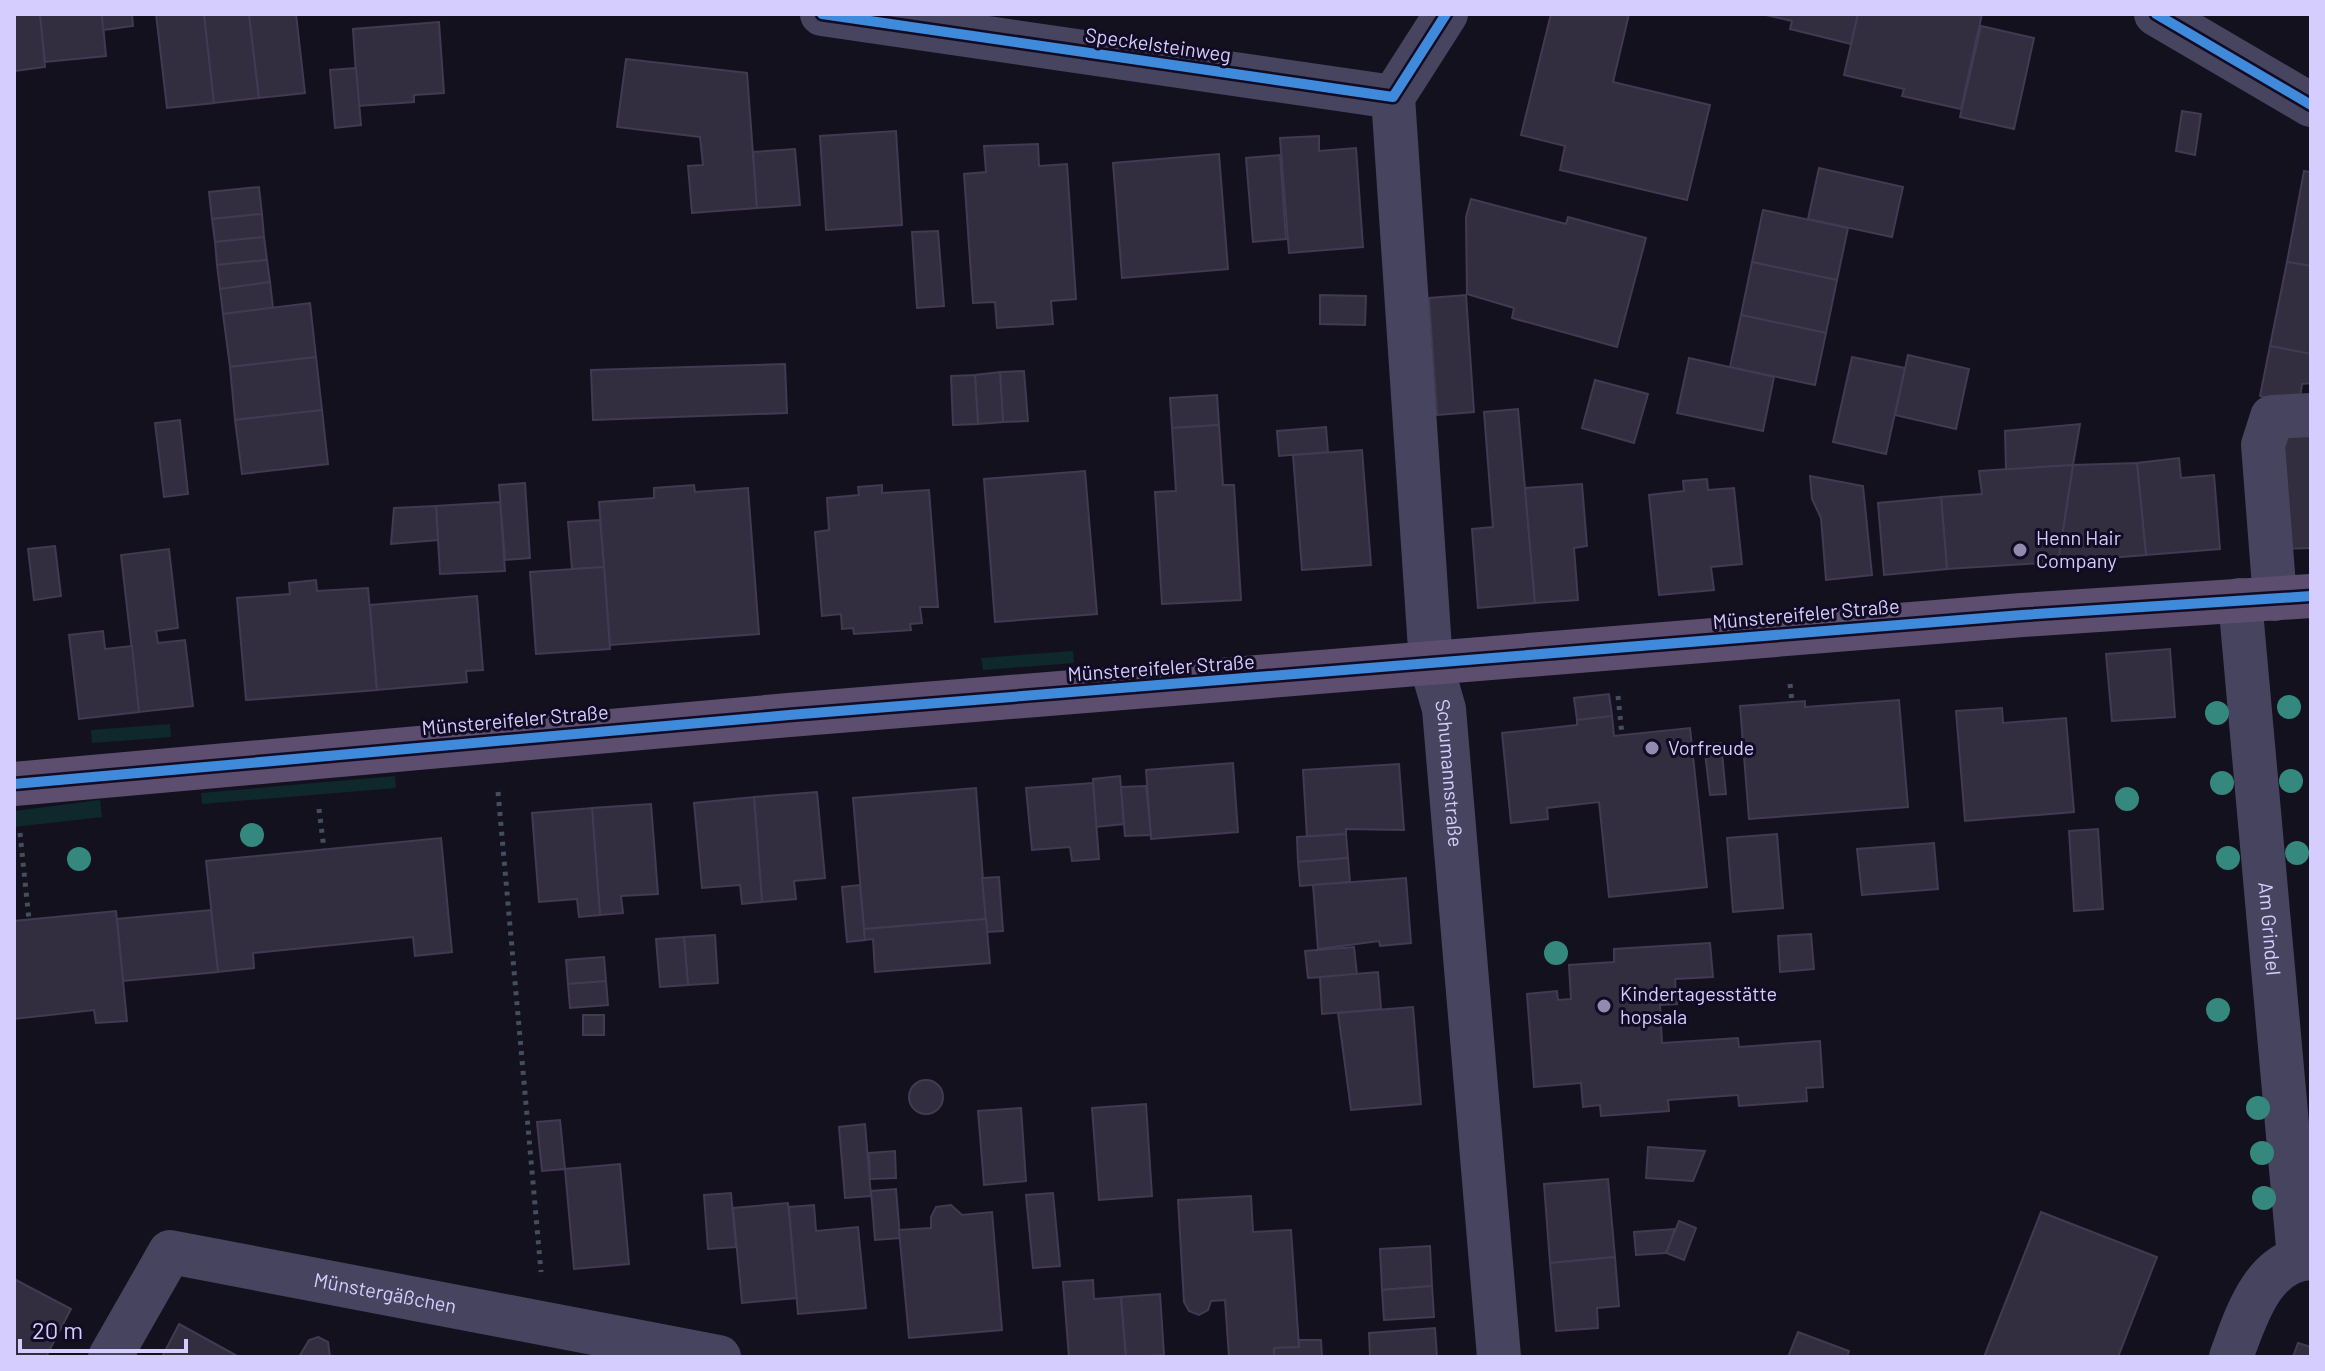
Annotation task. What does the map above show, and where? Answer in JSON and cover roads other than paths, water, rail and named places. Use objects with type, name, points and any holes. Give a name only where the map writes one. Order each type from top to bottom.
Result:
[{"type":"main road","name":"Münstereifeler Straße","points":[[14,784],[493,739],[2022,615],[2275,599]]},
{"type":"street","name":"Speckelsteinweg","points":[[822,14],[1393,97]]},
{"type":"street","points":[[1393,97],[1446,14]]},
{"type":"street","points":[[2156,14],[2311,105]]},
{"type":"street","name":"Schumannstraße","points":[[1393,97],[1431,664],[1444,709],[1499,1357]]},
{"type":"street","name":"Am Grindel","points":[[2231,1357],[2254,1297],[2279,1269],[2305,1258],[2275,599],[2263,445],[2272,417],[2311,415]]},
{"type":"street","name":"Münstergäßchen","points":[[110,1357],[170,1252],[719,1357]]},
{"type":"place","name":"Henn Hair Company","points":[[2020,550]]},
{"type":"place","name":"Vorfreude","points":[[1652,748]]},
{"type":"place","name":"Kindertagesstätte hopsala","points":[[1604,1006]]}]
